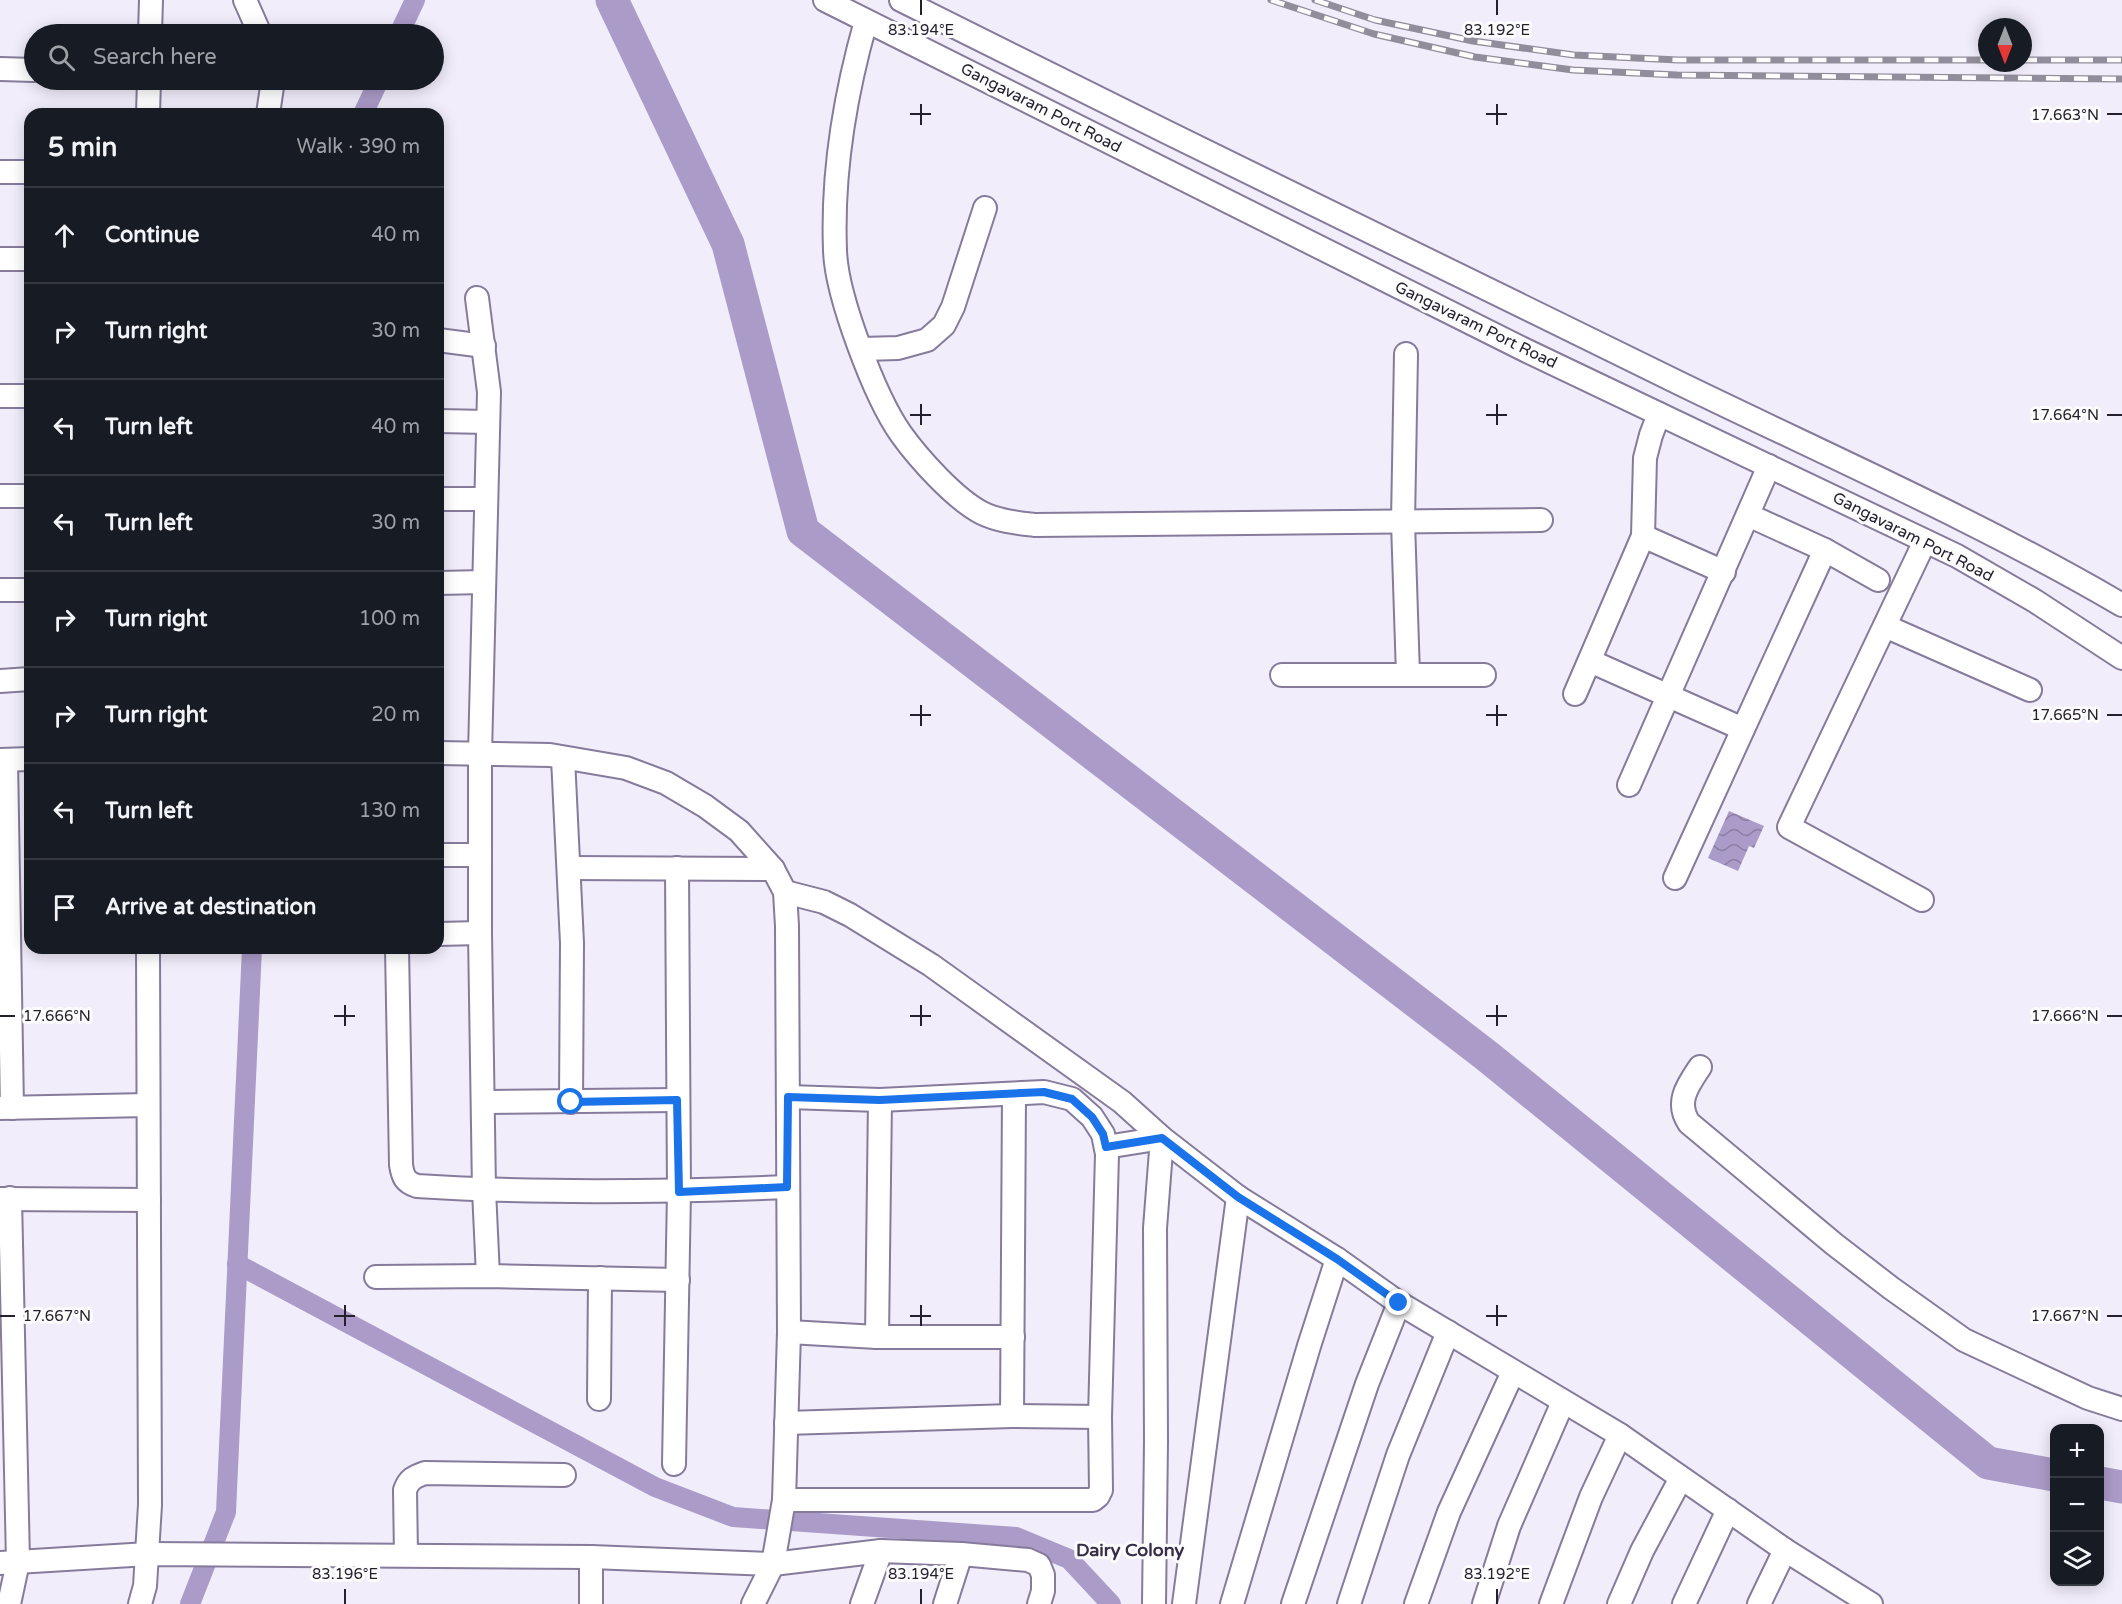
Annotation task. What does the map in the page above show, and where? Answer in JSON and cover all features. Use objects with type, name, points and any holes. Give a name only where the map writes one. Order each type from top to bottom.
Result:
[{"type":"street","points":[[150,24],[151,0]]},
{"type":"street","points":[[245,0],[256,24]]},
{"type":"street","name":"Gangavaram Port Road","points":[[825,0],[1525,350],[1957,556],[2035,601],[2122,658]]},
{"type":"street","name":"Gangavaram Port Road","points":[[901,0],[1578,334],[1995,535],[2122,605]]},
{"type":"street","points":[[866,21],[852,71],[843,127],[836,195],[834,253],[846,308],[877,389],[901,433],[950,490],[982,513],[1003,520],[1035,525],[1541,520]]},
{"type":"street","points":[[0,69],[24,70]]},
{"type":"street","points":[[148,108],[149,90]]},
{"type":"street","points":[[269,108],[272,90]]},
{"type":"street","points":[[0,172],[24,172]]},
{"type":"street","points":[[862,349],[898,348],[927,340],[944,325],[952,308],[985,208]]},
{"type":"street","points":[[0,259],[24,259]]},
{"type":"street","points":[[477,298],[489,392],[480,754],[480,933],[484,1190],[488,1276]]},
{"type":"street","points":[[444,341],[484,346]]},
{"type":"street","points":[[1406,354],[1403,522],[1408,675]]},
{"type":"street","points":[[0,396],[24,396]]},
{"type":"street","points":[[1575,694],[1643,536],[1646,458],[1659,414]]},
{"type":"street","points":[[444,421],[488,422]]},
{"type":"street","points":[[1629,785],[1769,466]]},
{"type":"street","points":[[0,496],[24,496]]},
{"type":"street","points":[[444,499],[486,499]]},
{"type":"street","points":[[1748,515],[1825,550],[1878,580]]},
{"type":"street","points":[[1643,536],[1724,572]]},
{"type":"street","points":[[1922,900],[1789,827],[1925,541]]},
{"type":"street","points":[[1675,878],[1825,550]]},
{"type":"street","points":[[444,583],[484,582]]},
{"type":"street","points":[[0,590],[24,590]]},
{"type":"street","points":[[1885,626],[2030,690]]},
{"type":"street","points":[[1590,661],[1743,729]]},
{"type":"street","points":[[1282,675],[1484,675]]},
{"type":"street","points":[[0,681],[24,679]]},
{"type":"street","points":[[444,753],[550,755],[626,768],[666,783],[705,806],[739,831],[773,869],[785,892],[789,1332],[784,1500],[773,1564],[753,1604]]},
{"type":"street","points":[[563,758],[572,942],[571,1102]]},
{"type":"street","points":[[24,759],[3,760],[6,1108],[148,1105]]},
{"type":"street","points":[[444,855],[480,855]]},
{"type":"street","points":[[569,868],[773,869]]},
{"type":"street","points":[[674,1464],[679,1192],[677,868]]},
{"type":"street","points":[[785,892],[824,902],[850,915],[931,965],[1122,1102],[1162,1138],[1238,1197],[1337,1259],[1399,1303],[1620,1436],[1785,1550],[1838,1596],[1871,1604]]},
{"type":"street","points":[[444,934],[480,933]]},
{"type":"street","points":[[140,1604],[145,1586],[150,1506],[148,954]]},
{"type":"street","points":[[397,954],[401,1165],[404,1178],[409,1184],[484,1190],[679,1192],[787,1187]]},
{"type":"street","points":[[1701,1067],[1688,1086],[1682,1102],[1683,1114],[1689,1123],[1834,1244],[1964,1340],[2088,1398],[2122,1409]]},
{"type":"street","points":[[784,1500],[1092,1500],[1098,1496],[1101,1490],[1100,1418],[1106,1147],[1103,1134],[1092,1117],[1072,1099],[1044,1092],[880,1100],[788,1097]]},
{"type":"street","points":[[1012,1416],[1014,1094]]},
{"type":"street","points":[[484,1102],[677,1100]]},
{"type":"street","points":[[877,1337],[880,1100]]},
{"type":"street","points":[[1106,1147],[1162,1138]]},
{"type":"street","points":[[1154,1604],[1155,1228],[1162,1138]]},
{"type":"street","points":[[1185,1604],[1238,1197]]},
{"type":"street","points":[[9,1604],[5,1199],[149,1200]]},
{"type":"street","points":[[1232,1604],[1308,1346],[1337,1259]]},
{"type":"street","points":[[376,1277],[488,1276],[678,1280]]},
{"type":"street","points":[[599,1400],[600,1278]]},
{"type":"street","points":[[1293,1604],[1367,1384],[1399,1303]]},
{"type":"street","points":[[789,1332],[877,1337],[1013,1337]]},
{"type":"street","points":[[1349,1604],[1398,1455],[1448,1332]]},
{"type":"street","points":[[1416,1604],[1449,1512],[1513,1372]]},
{"type":"street","points":[[1484,1604],[1509,1526],[1563,1402]]},
{"type":"street","points":[[786,1423],[1012,1416],[1100,1418]]},
{"type":"street","points":[[1551,1604],[1591,1497],[1620,1436]]},
{"type":"street","points":[[406,1555],[405,1490],[408,1481],[415,1476],[425,1473],[564,1475]]},
{"type":"street","points":[[1619,1604],[1642,1551],[1681,1478]]},
{"type":"street","points":[[1684,1604],[1728,1510]]},
{"type":"street","points":[[1759,1604],[1785,1550]]},
{"type":"street","points":[[9,1562],[148,1554],[591,1557],[773,1564],[881,1551],[961,1554],[1028,1560],[1039,1565],[1043,1575],[1043,1591],[1038,1604]]},
{"type":"street","points":[[862,1604],[881,1551]]},
{"type":"street","points":[[945,1604],[961,1554]]},
{"type":"street","points":[[591,1557],[591,1604]]},
{"type":"water","points":[[1729,811],[1764,826],[1754,848],[1749,846],[1738,871],[1708,858]]},
{"type":"waterway","points":[[404,24],[415,0]]},
{"type":"waterway","points":[[612,0],[728,244],[803,531],[1487,1056],[1988,1463],[2050,1474]]},
{"type":"waterway","points":[[366,108],[374,90]]},
{"type":"waterway","points":[[190,1604],[226,1512],[252,954]]},
{"type":"waterway","points":[[237,1264],[655,1487],[733,1517],[1016,1537],[1069,1559],[1111,1604]]},
{"type":"waterway","points":[[2104,1484],[2122,1487]]},
{"type":"railway","points":[[1271,0],[1374,34],[1475,57],[1573,70],[1677,75],[2122,79]]},
{"type":"railway","points":[[1315,0],[1375,20],[1473,41],[1574,55],[1678,60],[1978,60]]},
{"type":"railway","points":[[2032,60],[2122,60]]},
{"type":"district","name":"Dairy Colony","points":[[1130,1550]]},
{"type":"route","points":[[571,1102],[677,1100],[679,1192],[787,1187],[788,1097],[880,1100],[1044,1092],[1072,1099],[1092,1117],[1103,1134],[1106,1147],[1162,1138],[1238,1197],[1337,1259],[1399,1303]]}]
